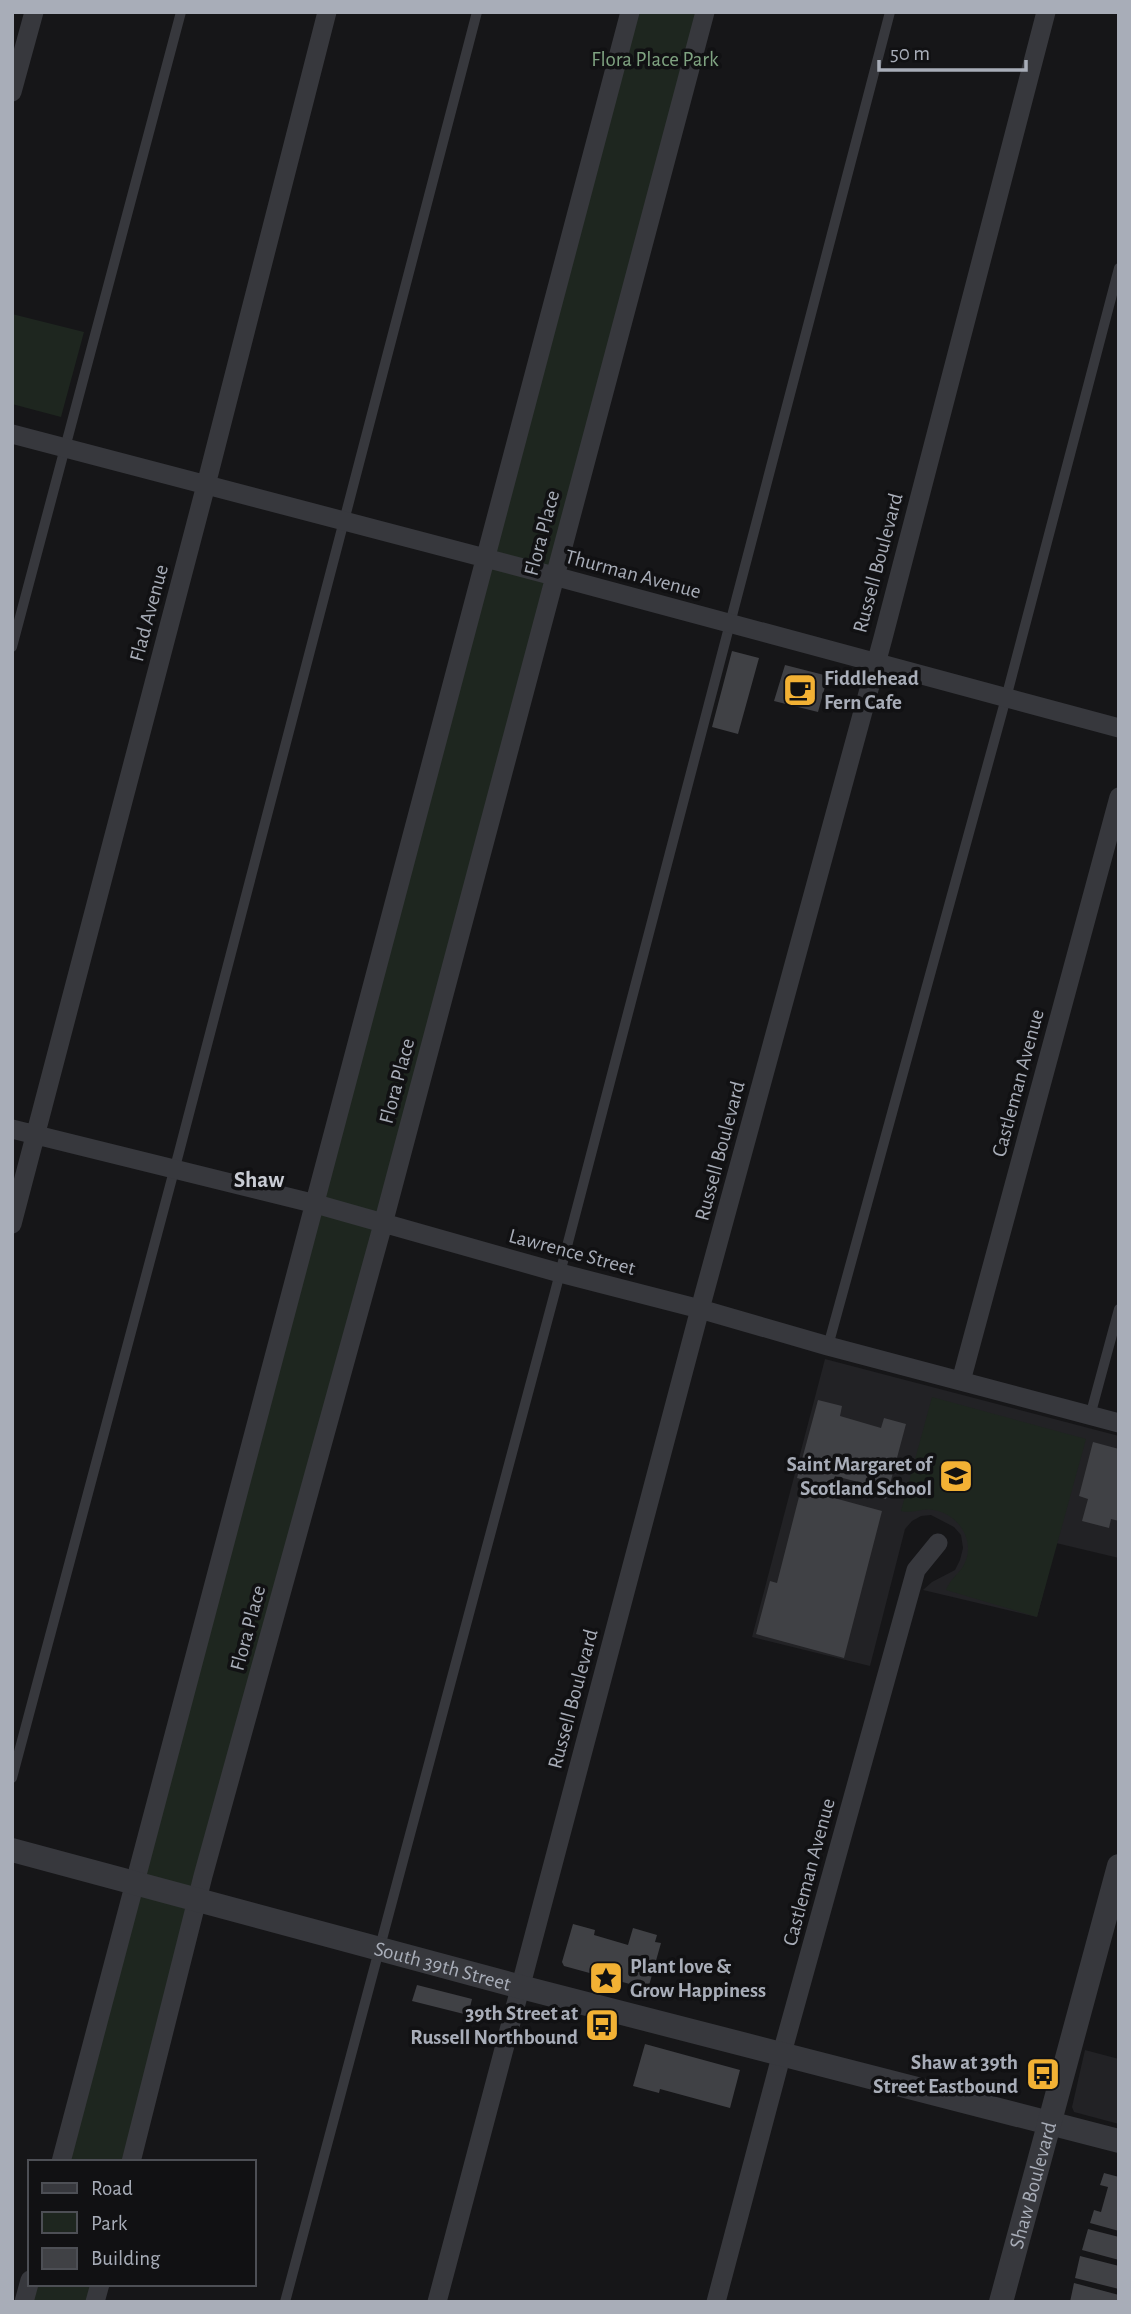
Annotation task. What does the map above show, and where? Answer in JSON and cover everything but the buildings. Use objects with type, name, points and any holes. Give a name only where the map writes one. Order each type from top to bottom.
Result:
[{"type":"street","points":[[12,92],[34,12]]},
{"type":"street","name":"Flad Avenue","points":[[12,1224],[327,12]]},
{"type":"street","name":"Flora Place","points":[[62,2160],[630,12]]},
{"type":"street","name":"Flora Place","points":[[132,2160],[197,1899],[383,1224],[705,12]]},
{"type":"street","name":"Russell Boulevard","points":[[437,2302],[700,1309],[876,664],[1046,12]]},
{"type":"street","name":"Thurman Avenue","points":[[12,433],[1119,728]]},
{"type":"street","name":"Castleman Avenue","points":[[961,1381],[1119,797]]},
{"type":"street","name":"Lawrence Street","points":[[12,1129],[316,1204],[560,1273],[1119,1423]]},
{"type":"street","name":"Castleman Avenue","points":[[716,2302],[916,1570],[938,1543]]},
{"type":"street","name":"South 39th Street","points":[[12,1850],[521,1987],[1119,2141]]},
{"type":"street","name":"Shaw Boulevard","points":[[1001,2302],[1119,1866]]},
{"type":"lane","points":[[12,647],[181,12]]},
{"type":"lane","points":[[12,1778],[175,1168],[477,12]]},
{"type":"lane","points":[[285,2302],[560,1273],[890,12]]},
{"type":"lane","points":[[828,1346],[1006,698],[1119,268]]},
{"type":"lane","points":[[1090,1416],[1119,1309]]},
{"type":"shaded area","name":"Saint Margaret of Scotland School","points":[[825,1359],[1119,1436],[1119,1558],[1056,1543],[1037,1617],[923,1590],[955,1570],[963,1548],[961,1535],[954,1527],[931,1515],[921,1516],[905,1529],[870,1666],[752,1637]]},
{"type":"shaded area","points":[[1085,2050],[1119,2059],[1119,2124],[1074,2112],[1072,2107]]},
{"type":"green space","name":"Flora Place Park","points":[[630,12],[705,12],[132,2160],[62,2160]]},
{"type":"green space","points":[[12,314],[84,332],[61,417],[12,404]]},
{"type":"green space","points":[[932,1397],[1086,1439],[1037,1617],[946,1590],[966,1559],[968,1549],[964,1532],[951,1517],[943,1513],[929,1510],[901,1511]]},
{"type":"green space","points":[[29,2286],[99,2286],[95,2302],[24,2302]]},
{"type":"place","name":"Fiddlehead Fern Cafe","points":[[800,690]]},
{"type":"place","name":"Saint Margaret of Scotland School","points":[[956,1476]]},
{"type":"place","name":"Plant love & Grow Happiness","points":[[606,1978]]},
{"type":"place","name":"39th Street at Russell Northbound","points":[[602,2025]]},
{"type":"place","name":"Shaw at 39th Street Eastbound","points":[[1043,2074]]},
{"type":"district","name":"Shaw","points":[[259,1180]]}]
